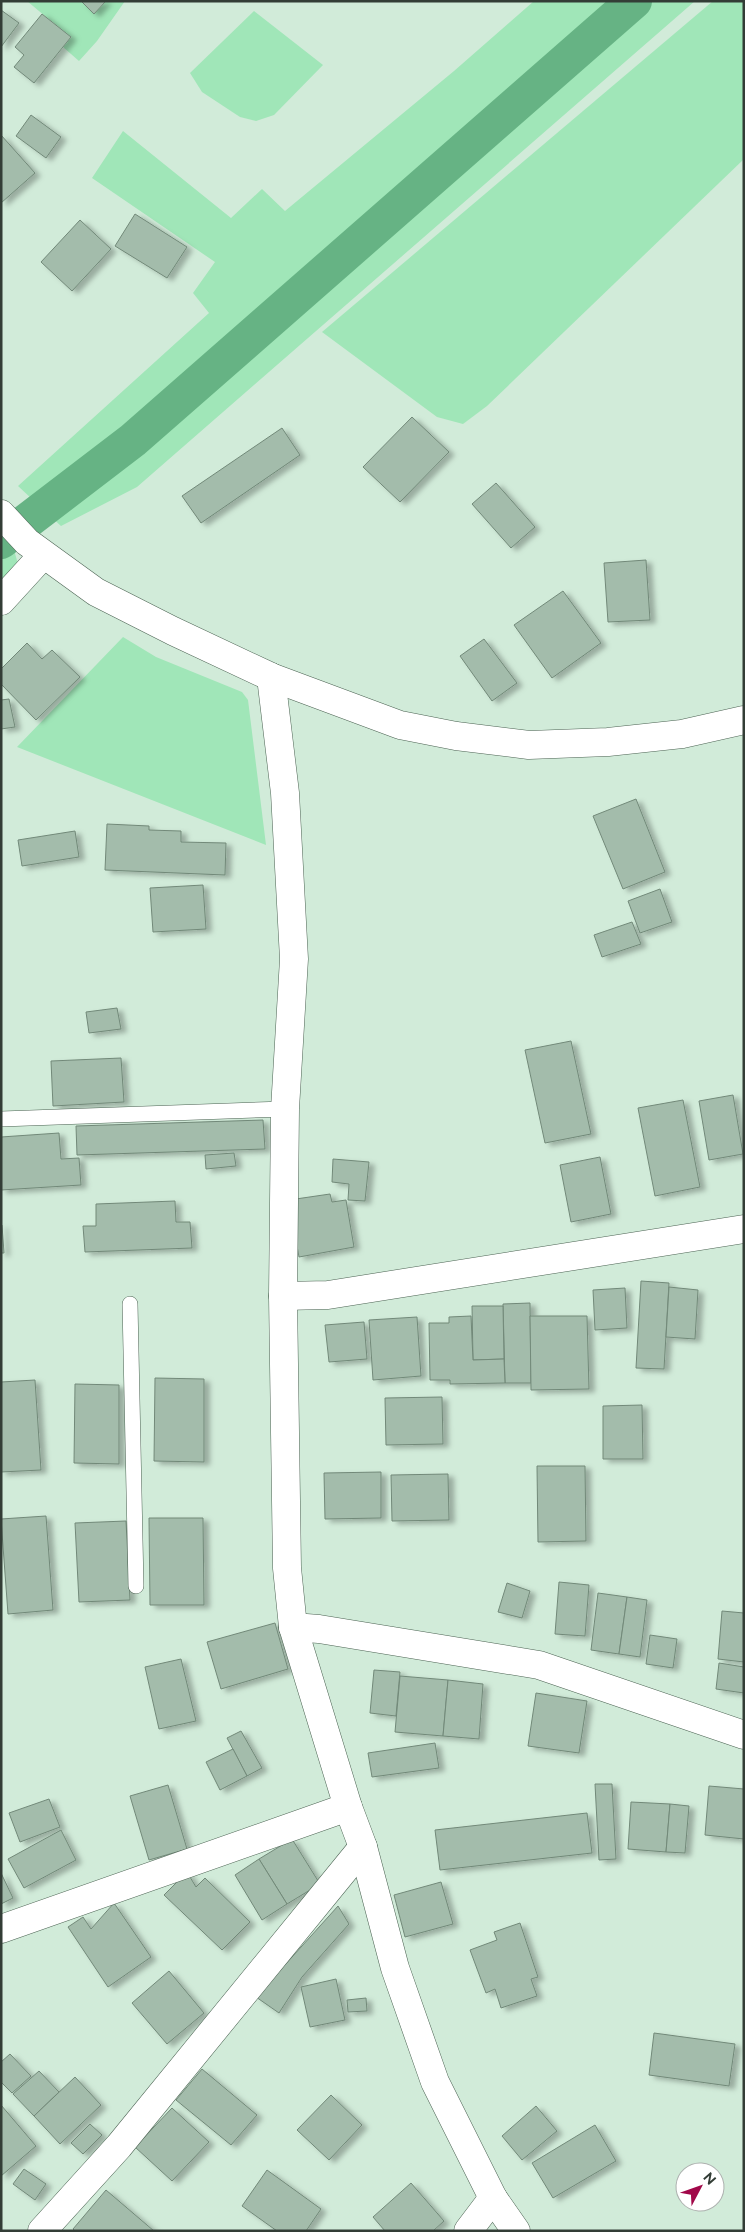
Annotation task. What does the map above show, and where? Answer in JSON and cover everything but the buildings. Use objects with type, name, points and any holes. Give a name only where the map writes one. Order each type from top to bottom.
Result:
[{"type":"street","points":[[1,514],[35,548],[96,592],[271,678],[400,725],[456,736],[529,745],[608,742],[672,735],[744,720]]},
{"type":"street","points":[[1,601],[35,548]]},
{"type":"street","points":[[271,678],[285,793],[294,959],[285,1109],[283,1296],[287,1568],[294,1628],[348,1807],[363,1847],[395,1968],[434,2082],[493,2198],[516,2231]]},
{"type":"street","points":[[283,1296],[328,1295],[744,1229]]},
{"type":"street","points":[[294,1628],[319,1628],[539,1665],[744,1736]]},
{"type":"street","points":[[1,1929],[348,1807]]},
{"type":"street","points":[[42,2231],[119,2146],[363,1847]]},
{"type":"street","points":[[468,2231],[493,2198]]},
{"type":"lane","points":[[1,1119],[285,1109]]},
{"type":"lane","points":[[130,1304],[136,1586]]},
{"type":"green space","points":[[27,1],[125,1],[97,41],[79,61],[63,47],[70,37]]},
{"type":"green space","points":[[534,1],[695,1],[137,487],[61,526],[18,486],[209,313],[193,293],[215,262],[92,178],[123,131],[231,218],[262,189],[285,211],[454,71]]},
{"type":"green space","points":[[713,1],[744,1],[744,159],[487,406],[463,424],[437,417],[322,332]]},
{"type":"green space","points":[[254,11],[323,65],[274,115],[256,121],[240,117],[202,92],[190,73]]},
{"type":"green space","points":[[14,550],[18,564],[1,589],[1,560]]},
{"type":"green space","points":[[123,637],[156,657],[242,692],[248,700],[266,845],[17,747]]},
{"type":"waterway","points":[[1,541],[133,440],[634,1]]}]
